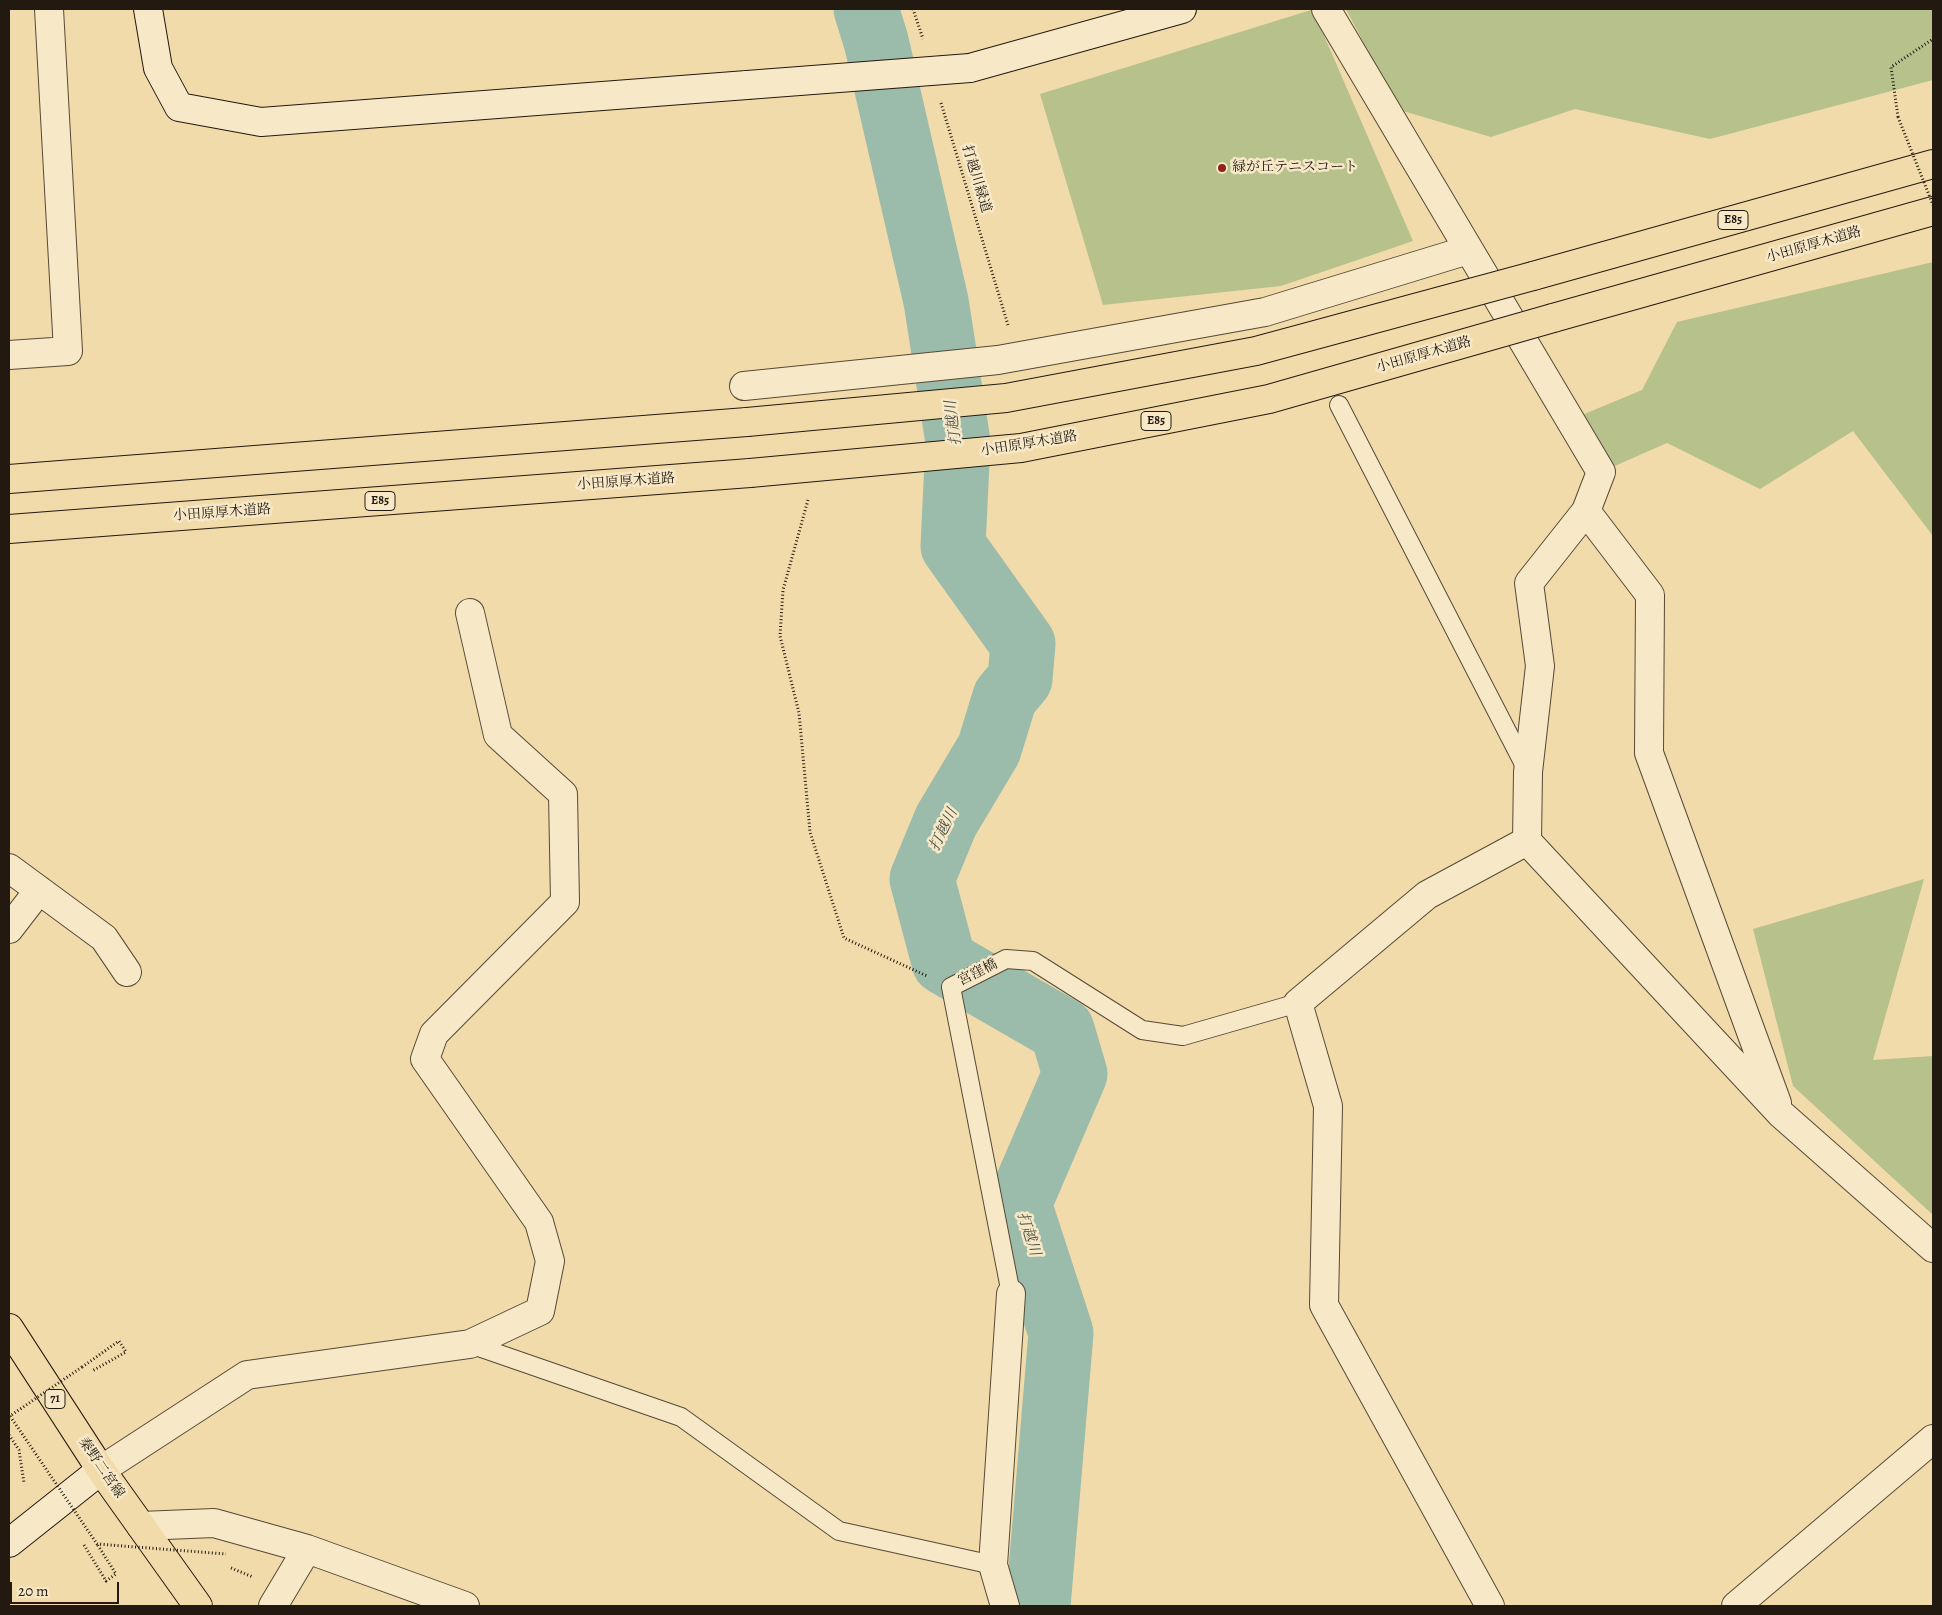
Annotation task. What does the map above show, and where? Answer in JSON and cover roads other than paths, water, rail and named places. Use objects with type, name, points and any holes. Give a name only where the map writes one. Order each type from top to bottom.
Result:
[{"type":"main road","name":"E85","points":[[9,479],[747,422],[1015,396],[1256,352],[1933,164]]},
{"type":"main road","name":"小田原厚木道路","points":[[9,529],[750,473],[1021,448],[1269,399],[1933,211]]},
{"type":"main road","name":"秦野二宮線","points":[[9,1328],[101,1470],[198,1606]]},
{"type":"street","points":[[9,355],[68,352],[49,9]]},
{"type":"street","points":[[148,9],[158,68],[179,107],[261,122],[970,68],[1182,9]]},
{"type":"street","points":[[1326,9],[1601,472],[1586,511],[1529,583],[1540,666],[1528,772],[1527,841],[1781,1114],[1933,1248]]},
{"type":"street","points":[[744,386],[1008,358],[1265,312],[1468,250]]},
{"type":"street","points":[[1586,511],[1650,595],[1649,753],[1781,1114]]},
{"type":"street","points":[[9,1543],[101,1470],[247,1375],[470,1344],[540,1311],[550,1261],[539,1222],[425,1059],[434,1034],[565,902],[564,794],[498,735],[470,613]]},
{"type":"street","points":[[1490,1606],[1324,1305],[1328,1106],[1298,1003],[1427,895],[1527,841]]},
{"type":"street","points":[[9,868],[104,938],[127,972]]},
{"type":"street","points":[[9,929],[39,890]]},
{"type":"street","points":[[1004,1606],[993,1565],[1011,1294]]},
{"type":"street","points":[[1736,1606],[1933,1439]]},
{"type":"street","points":[[141,1526],[214,1523],[307,1549],[465,1606]]},
{"type":"street","points":[[273,1606],[307,1549]]},
{"type":"lane","points":[[1339,405],[1528,772]]},
{"type":"lane","name":"宮窪橋","points":[[1011,1294],[951,986],[1006,959],[1033,961],[1142,1030],[1183,1036],[1298,1003]]},
{"type":"lane","points":[[470,1344],[682,1417],[839,1531],[993,1565]]},
{"type":"waterway","name":"打越川","points":[[866,9],[876,41],[936,301],[958,442],[953,546],[1023,644],[1020,679],[1005,697],[989,749],[946,821],[922,879],[944,962],[1062,1030],[1075,1074],[1019,1204],[1061,1333],[1038,1606]]},
{"type":"place","name":"緑が丘テニスコート","points":[[1222,168]]}]
